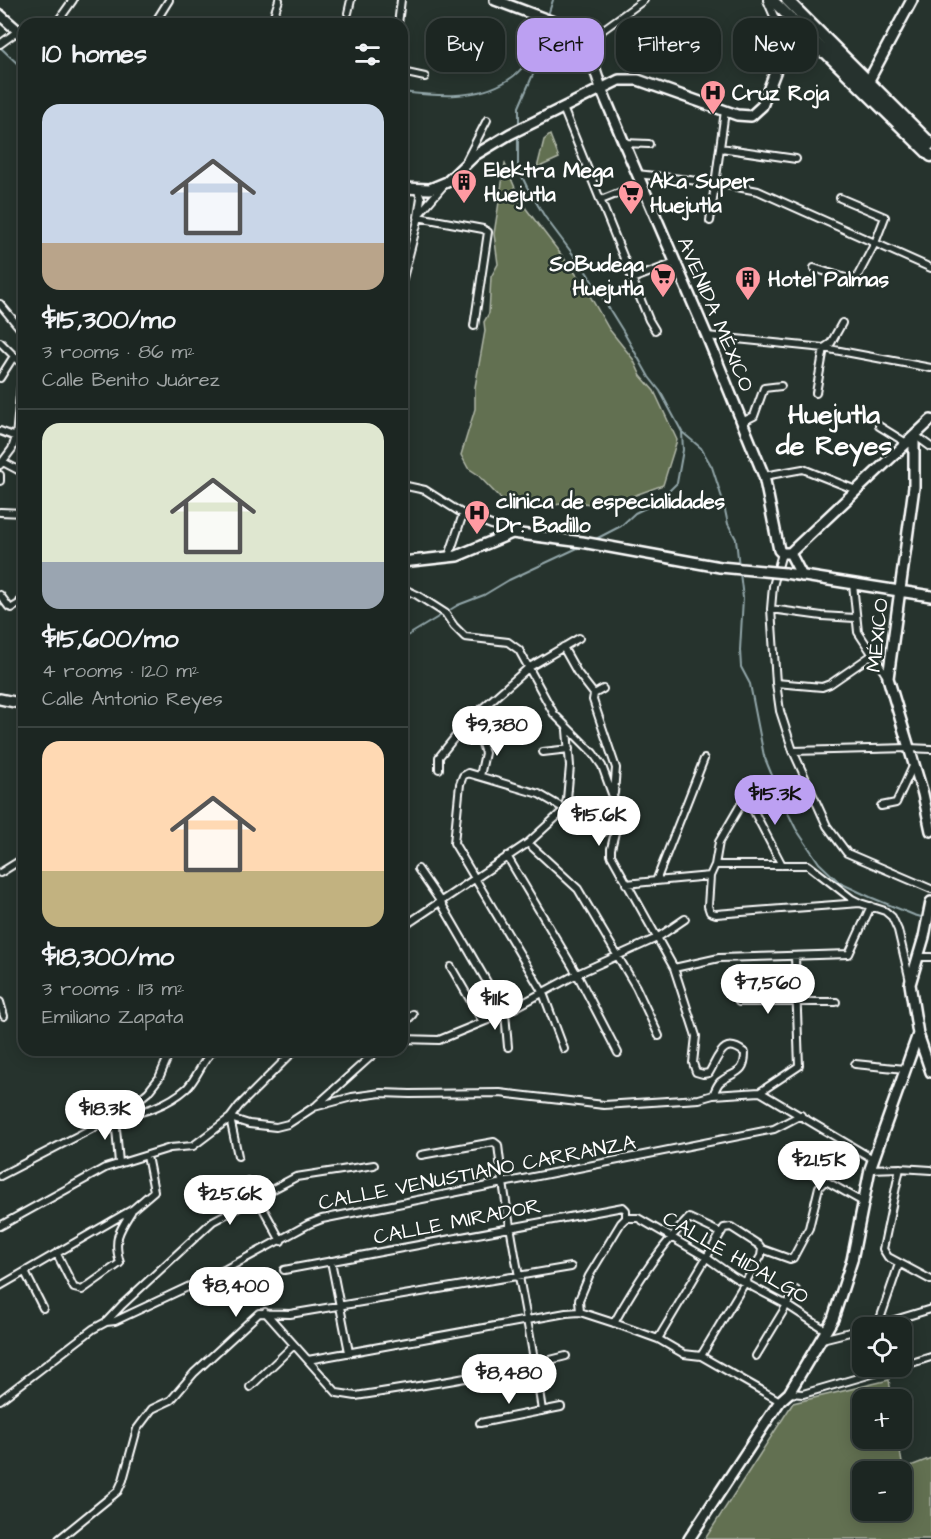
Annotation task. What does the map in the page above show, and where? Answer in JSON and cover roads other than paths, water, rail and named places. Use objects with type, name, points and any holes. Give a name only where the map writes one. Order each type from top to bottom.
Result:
[{"type":"main road","points":[[772,0],[796,18]]},
{"type":"main road","points":[[787,0],[800,18]]},
{"type":"main road","points":[[817,35],[869,80],[899,114],[931,144]]},
{"type":"main road","points":[[817,40],[831,58],[931,156]]},
{"type":"street","points":[[60,18],[73,0]]},
{"type":"street","points":[[158,18],[168,0]]},
{"type":"street","points":[[273,18],[279,0]]},
{"type":"street","points":[[348,13],[351,0]]},
{"type":"street","points":[[399,18],[401,0]]},
{"type":"street","name":"AVENIDA MÉXICO","points":[[495,0],[544,18]]},
{"type":"street","points":[[604,29],[644,0]]},
{"type":"street","points":[[767,0],[775,18]]},
{"type":"street","points":[[869,80],[912,0]]},
{"type":"street","points":[[0,15],[18,31]]},
{"type":"street","points":[[0,44],[18,35]]},
{"type":"street","points":[[817,52],[831,58]]},
{"type":"street","name":"AVENIDA MÉXICO","points":[[596,72],[764,476],[784,552],[802,576]]},
{"type":"street","points":[[418,217],[429,201],[465,163],[510,134],[619,80],[638,80],[747,117],[758,112],[776,72]]},
{"type":"street","points":[[408,73],[424,77]]},
{"type":"street","points":[[563,108],[655,330]]},
{"type":"street","points":[[710,221],[725,111]]},
{"type":"street","points":[[465,163],[488,120]]},
{"type":"street","points":[[624,143],[649,144]]},
{"type":"street","points":[[721,148],[796,159]]},
{"type":"street","points":[[637,174],[716,183],[758,191],[931,268]]},
{"type":"street","points":[[408,188],[433,188],[447,182]]},
{"type":"street","points":[[601,200],[641,184]]},
{"type":"street","points":[[408,258],[421,198],[417,189]]},
{"type":"street","points":[[814,268],[855,281],[875,243],[885,217],[840,198]]},
{"type":"street","points":[[418,217],[483,229],[488,232],[474,326]]},
{"type":"street","points":[[632,279],[675,263]]},
{"type":"street","points":[[0,304],[18,326]]},
{"type":"street","points":[[816,393],[824,348],[831,343],[842,322]]},
{"type":"street","points":[[707,336],[824,348],[931,368]]},
{"type":"street","points":[[0,342],[18,360]]},
{"type":"street","points":[[0,378],[14,356]]},
{"type":"street","points":[[742,422],[754,416],[764,388],[781,386]]},
{"type":"street","points":[[18,416],[12,449],[2,463],[18,470]]},
{"type":"street","points":[[931,420],[913,439],[784,552],[773,586],[771,609],[780,711],[793,751],[827,826],[848,853],[931,890]]},
{"type":"street","points":[[879,426],[931,447]]},
{"type":"street","points":[[0,430],[16,437]]},
{"type":"street","name":"MÉXICO","points":[[913,439],[914,486],[888,678],[914,764],[927,795],[931,831]]},
{"type":"street","points":[[764,476],[803,469],[856,490]]},
{"type":"street","points":[[0,475],[0,481]]},
{"type":"street","points":[[408,486],[425,490],[462,514],[512,533],[582,542],[720,567],[784,573],[931,596]]},
{"type":"street","points":[[0,513],[18,513]]},
{"type":"street","points":[[448,556],[462,514]]},
{"type":"street","points":[[408,561],[457,556],[512,533]]},
{"type":"street","points":[[853,584],[858,632],[888,678]]},
{"type":"street","points":[[408,591],[445,613],[465,637],[508,642],[519,650],[554,714],[593,753],[602,766],[616,805],[616,828],[611,855],[674,968],[696,1036],[693,1063],[696,1072],[709,1073],[723,1049],[730,1046],[736,1046],[745,1053],[745,1063],[739,1071],[718,1083],[712,1095]]},
{"type":"street","points":[[0,595],[9,607],[18,605]]},
{"type":"street","points":[[771,609],[855,618]]},
{"type":"street","points":[[439,769],[439,757],[467,723],[528,668],[579,638]]},
{"type":"street","points":[[563,647],[577,672],[594,694],[593,700],[616,768],[613,797]]},
{"type":"street","points":[[776,683],[822,687],[872,655]]},
{"type":"street","points":[[594,694],[603,689]]},
{"type":"street","points":[[0,699],[18,703]]},
{"type":"street","points":[[408,923],[528,843],[564,810],[568,788],[567,729]]},
{"type":"street","points":[[480,776],[485,753],[481,741]]},
{"type":"street","points":[[793,751],[931,749]]},
{"type":"street","points":[[543,752],[569,750]]},
{"type":"street","points":[[656,881],[704,759]]},
{"type":"street","points":[[881,806],[896,803],[914,764]]},
{"type":"street","points":[[564,1049],[543,993],[454,843],[460,784],[463,776],[468,773],[539,794],[604,832]]},
{"type":"street","points":[[782,865],[747,798],[740,804],[719,842],[715,866],[710,876],[708,906],[710,912],[716,914],[860,903],[885,911],[892,917],[898,930],[918,1034],[931,1071]]},
{"type":"street","points":[[528,843],[578,889],[636,987],[659,1036]]},
{"type":"street","points":[[507,856],[577,974],[618,1053]]},
{"type":"street","points":[[0,873],[18,862]]},
{"type":"street","points":[[715,866],[808,865],[860,903]]},
{"type":"street","points":[[418,869],[505,1013],[508,1047]]},
{"type":"street","points":[[626,884],[710,876]]},
{"type":"street","points":[[910,984],[919,957],[931,902]]},
{"type":"street","points":[[674,968],[719,958],[849,954],[871,906]]},
{"type":"street","points":[[408,1039],[439,1040],[505,1013],[577,974],[657,938],[684,919]]},
{"type":"street","points":[[314,1107],[352,1097],[381,1093],[500,1093],[604,1105],[699,1099],[712,1095],[760,1092],[799,1066],[795,957]]},
{"type":"street","points":[[919,957],[931,957]]},
{"type":"street","points":[[451,967],[483,1022]]},
{"type":"street","points":[[0,1002],[4,1016]]},
{"type":"street","points":[[738,1002],[836,1002]]},
{"type":"street","points":[[408,1019],[413,1014]]},
{"type":"street","points":[[689,1539],[780,1401],[789,1392],[833,1319],[852,1260],[870,1169],[918,1034]]},
{"type":"street","points":[[0,1176],[114,1117],[148,1092],[159,1078],[168,1056]]},
{"type":"street","points":[[114,1117],[158,1108],[187,1087],[207,1056]]},
{"type":"street","points":[[0,1226],[105,1168],[170,1148],[194,1146],[230,1118],[289,1056]]},
{"type":"street","points":[[230,1118],[249,1124],[276,1127],[288,1124],[314,1107],[371,1056]]},
{"type":"street","points":[[855,1064],[905,1069]]},
{"type":"street","points":[[760,1092],[873,1159]]},
{"type":"street","name":"CALLE VENUSTIANO CARRANZA","points":[[106,1322],[115,1321],[226,1269],[322,1219],[774,1129],[801,1115]]},
{"type":"street","points":[[114,1117],[119,1163]]},
{"type":"street","points":[[230,1118],[238,1156]]},
{"type":"street","points":[[421,1155],[494,1142],[498,1144],[502,1184],[536,1364],[542,1411]]},
{"type":"street","points":[[0,1286],[133,1209],[154,1191],[147,1156]]},
{"type":"street","points":[[787,1159],[863,1202]]},
{"type":"street","points":[[0,1400],[93,1329],[106,1322],[213,1221],[296,1177],[374,1165]]},
{"type":"street","points":[[900,1168],[883,1249],[888,1257],[931,1280]]},
{"type":"street","points":[[870,1169],[931,1170]]},
{"type":"street","points":[[248,1181],[281,1241]]},
{"type":"street","points":[[658,1339],[721,1233],[727,1227],[731,1227],[762,1249],[787,1260],[793,1258],[809,1228],[819,1187],[825,1181]]},
{"type":"street","name":"CALLE MIRADOR","points":[[284,1270],[623,1207],[626,1210],[626,1218]]},
{"type":"street","points":[[57,1254],[74,1288],[82,1290],[120,1263],[116,1248],[120,1229],[133,1209]]},
{"type":"street","points":[[580,1312],[579,1300],[589,1276],[626,1218]]},
{"type":"street","name":"CALLE HIDALGO","points":[[626,1218],[638,1218],[707,1258],[734,1277],[787,1305],[824,1335]]},
{"type":"street","points":[[614,1323],[634,1287],[670,1237],[689,1218],[721,1233]]},
{"type":"street","points":[[701,1356],[761,1256],[762,1249]]},
{"type":"street","points":[[331,1261],[349,1352]]},
{"type":"street","points":[[881,1317],[899,1264]]},
{"type":"street","points":[[59,1539],[118,1491],[137,1429],[152,1409],[171,1400],[202,1366],[259,1312],[290,1314],[571,1267]]},
{"type":"street","points":[[25,1272],[43,1308]]},
{"type":"street","points":[[756,1356],[796,1290]]},
{"type":"street","points":[[904,1317],[931,1309]]},
{"type":"street","points":[[264,1312],[337,1393],[356,1396],[536,1364],[566,1356]]},
{"type":"street","points":[[308,1360],[580,1312],[658,1339],[684,1354],[701,1356],[780,1401]]},
{"type":"street","points":[[824,1335],[852,1331]]},
{"type":"street","points":[[250,1387],[294,1345]]},
{"type":"street","points":[[912,1363],[931,1357]]},
{"type":"street","points":[[789,1392],[803,1394],[862,1377]]},
{"type":"street","points":[[480,1423],[561,1407]]},
{"type":"waterway","points":[[547,18],[553,0]]},
{"type":"waterway","points":[[0,47],[18,64]]},
{"type":"waterway","points":[[408,93],[429,95],[470,94],[496,86],[518,72]]},
{"type":"waterway","points":[[519,127],[519,107],[534,72]]},
{"type":"waterway","points":[[518,132],[518,168],[527,187],[545,217],[587,273],[649,377],[660,391],[682,432],[701,448],[712,467],[728,524],[736,539],[739,567]]},
{"type":"waterway","points":[[594,540],[621,526],[635,513],[658,502],[677,483],[683,450],[682,432]]},
{"type":"waterway","points":[[408,635],[458,605],[484,595],[509,580],[584,545]]},
{"type":"waterway","points":[[740,573],[743,598],[741,667],[750,684],[764,756],[796,829],[819,863],[840,883],[925,918]]},
{"type":"place","name":"Cruz Roja","points":[[713,116]]},
{"type":"place","name":"Elektra Mega Huejutla","points":[[464,205]]},
{"type":"place","name":"Aka Super Huejutla","points":[[631,216]]},
{"type":"place","name":"SoBudega Huejutla","points":[[663,299]]},
{"type":"place","name":"Hotel Palmas","points":[[748,302]]},
{"type":"place","name":"clinica de especialidades Dr. Badillo","points":[[477,536]]},
{"type":"district","name":"Huejutla de Reyes","points":[[834,430]]}]
